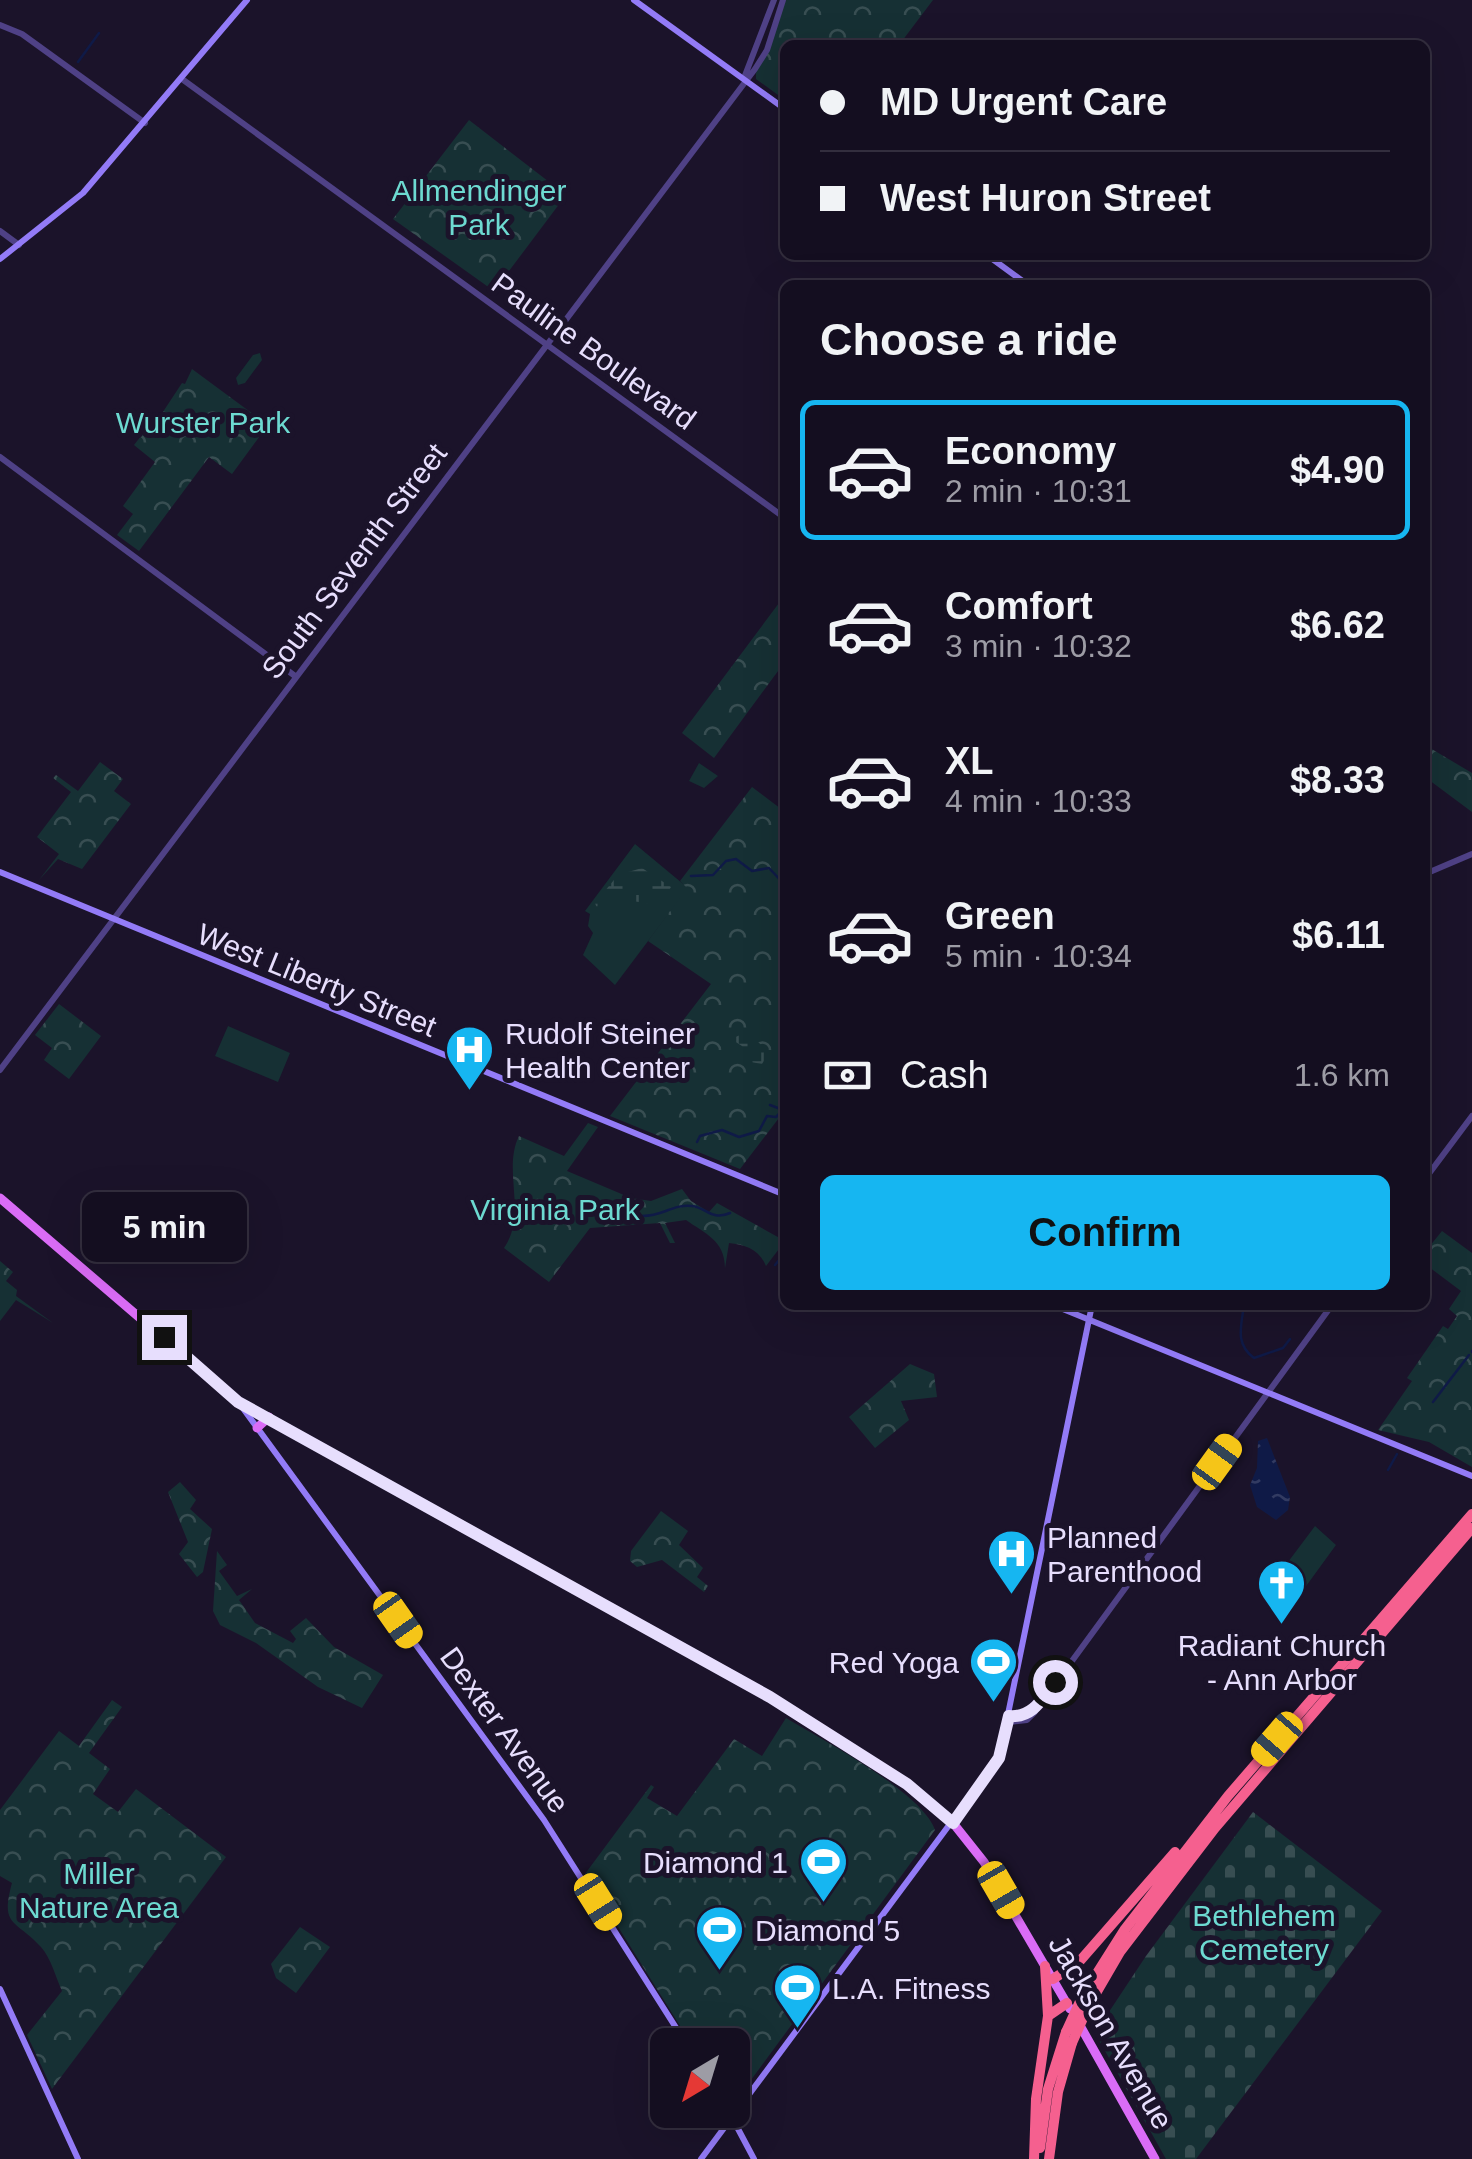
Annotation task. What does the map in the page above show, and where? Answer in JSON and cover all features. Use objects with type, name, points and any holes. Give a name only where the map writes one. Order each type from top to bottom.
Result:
[{"type":"highway","points":[[1053,1979],[1079,1962],[1218,1809],[1472,1514]]},
{"type":"highway","points":[[1085,2002],[1215,1828],[1472,1528]]},
{"type":"highway","points":[[1037,2159],[1048,2089],[1109,1951],[1218,1809]]},
{"type":"highway","points":[[1037,2159],[1036,2099],[1048,2016],[1046,1966]]},
{"type":"highway","points":[[1048,2016],[1067,2003]]},
{"type":"highway","points":[[1049,2159],[1052,2120],[1069,2037]]},
{"type":"main road","points":[[0,260],[83,193],[247,0]]},
{"type":"main road","points":[[634,0],[780,105]]},
{"type":"main road","points":[[994,260],[1021,280]]},
{"type":"main road","name":"West Liberty Street","points":[[0,872],[780,1193]]},
{"type":"main road","name":"Jackson Avenue","points":[[0,1198],[238,1402],[770,1697],[907,1784],[953,1823],[984,1862],[1155,2159]]},
{"type":"main road","points":[[1065,1310],[1472,1476]]},
{"type":"main road","points":[[750,2096],[999,1758],[1091,1310]]},
{"type":"main road","name":"Dexter Avenue","points":[[238,1402],[544,1820],[676,2028]]},
{"type":"main road","points":[[257,1428],[269,1417]]},
{"type":"main road","points":[[0,1989],[78,2159]]},
{"type":"main road","points":[[702,2159],[726,2128]]},
{"type":"main road","points":[[738,2128],[754,2159]]},
{"type":"street","name":"South Seventh Street","points":[[743,79],[774,0]]},
{"type":"street","name":"South Seventh Street","points":[[0,1070],[767,50],[783,0]]},
{"type":"street","points":[[0,25],[22,34],[145,122]]},
{"type":"street","name":"Pauline Boulevard","points":[[182,79],[780,514]]},
{"type":"street","points":[[0,231],[19,245]]},
{"type":"street","points":[[0,457],[296,676]]},
{"type":"street","points":[[1430,872],[1472,854]]},
{"type":"street","points":[[1430,1172],[1472,1116]]},
{"type":"street","points":[[1009,1719],[1023,1717],[1037,1707],[1328,1310]]},
{"type":"green space","points":[[786,0],[933,0],[903,40],[780,40],[780,96],[756,79]]},
{"type":"green space","name":"Allmendinger Park","points":[[469,120],[566,195],[494,291],[393,219]]},
{"type":"green space","points":[[260,353],[262,360],[245,383],[238,385],[236,378],[253,355]]},
{"type":"green space","name":"Wurster Park","points":[[192,369],[268,425],[232,474],[209,457],[139,551],[117,535],[133,514],[123,506],[155,462],[134,445],[152,422],[155,424]]},
{"type":"green space","points":[[780,602],[780,668],[714,758],[682,733]]},
{"type":"green space","points":[[1430,748],[1472,773],[1472,812],[1430,781]]},
{"type":"green space","points":[[100,762],[123,779],[114,791],[131,804],[82,869],[58,859],[39,880],[59,854],[37,837],[71,792],[53,778],[56,775],[78,791]]},
{"type":"green space","points":[[699,763],[718,776],[704,788],[689,781]]},
{"type":"green space","points":[[752,787],[780,808],[780,1117],[740,1169],[610,1116],[711,984],[648,941],[687,888],[680,881]]},
{"type":"green space","points":[[635,844],[688,888],[615,985],[583,955],[593,933],[588,926],[590,914],[585,911]]},
{"type":"green space","points":[[642,868],[671,887],[660,905],[618,899],[598,911],[595,903],[618,875]]},
{"type":"green space","points":[[59,1004],[101,1036],[69,1079],[44,1060],[52,1048],[35,1035]]},
{"type":"green space","points":[[228,1026],[290,1053],[278,1082],[215,1056]]},
{"type":"green space","points":[[747,1032],[769,1052],[762,1064],[751,1062],[742,1046],[731,1039]]},
{"type":"green space","name":"Virginia Park","points":[[588,1123],[598,1127],[567,1171],[631,1198],[651,1201],[682,1189],[691,1201],[709,1212],[717,1203],[780,1238],[780,1248],[766,1266],[751,1249],[729,1243],[725,1268],[717,1244],[686,1220],[665,1223],[675,1243],[670,1243],[660,1223],[590,1228],[549,1282],[504,1248],[514,1221],[514,1149],[519,1136],[564,1156]]},
{"type":"green space","points":[[1442,1231],[1472,1253],[1472,1467],[1429,1442],[1378,1430],[1443,1326],[1448,1329],[1457,1316],[1449,1309],[1461,1291],[1430,1268],[1430,1246]]},
{"type":"green space","points":[[0,1261],[13,1272],[6,1281],[17,1290],[16,1296],[53,1323],[16,1300],[0,1321]]},
{"type":"green space","points":[[910,1364],[934,1374],[937,1397],[901,1401],[909,1420],[875,1448],[849,1417]]},
{"type":"green space","points":[[180,1482],[196,1500],[190,1509],[212,1529],[203,1572],[197,1577],[179,1554],[188,1542],[168,1492]]},
{"type":"green space","points":[[661,1511],[688,1531],[679,1545],[703,1568],[697,1577],[708,1586],[704,1592],[662,1560],[637,1567],[630,1561],[631,1551]]},
{"type":"green space","points":[[1315,1526],[1336,1545],[1296,1600],[1273,1582]]},
{"type":"green space","points":[[217,1551],[227,1565],[219,1571],[237,1596],[252,1589],[239,1600],[255,1623],[293,1643],[296,1639],[290,1631],[306,1618],[334,1647],[383,1675],[362,1708],[318,1687],[256,1643],[220,1625],[213,1611]]},
{"type":"green space","name":"Miller Nature Area","points":[[112,1700],[122,1707],[89,1753],[110,1769],[93,1794],[118,1812],[136,1789],[226,1857],[52,2089],[27,2035],[62,1991],[45,1952],[9,1915],[12,1883],[0,1876],[0,1810],[59,1731],[79,1746]]},
{"type":"green space","points":[[786,1718],[892,1784],[927,1815],[935,1830],[750,2081],[750,2028],[681,2028],[585,1874],[651,1785],[654,1787],[647,1798],[677,1816],[734,1739],[762,1756]]},
{"type":"green space","name":"Bethlehem Cemetery","points":[[1253,1812],[1382,1911],[1196,2159],[1166,2159],[1095,2033],[1146,1956]]},
{"type":"green space","points":[[300,1927],[330,1947],[296,1993],[276,1978],[271,1964]]},
{"type":"water","points":[[1267,1438],[1290,1497],[1288,1510],[1276,1520],[1257,1507],[1250,1485],[1257,1468],[1258,1441]]},
{"type":"waterway","points":[[78,62],[99,33]]},
{"type":"waterway","points":[[691,876],[713,875],[726,861],[736,859],[752,871],[769,868],[780,880]]},
{"type":"waterway","points":[[770,1105],[780,1109]]},
{"type":"waterway","points":[[697,1142],[700,1136],[722,1130],[739,1137],[759,1131],[767,1116],[780,1113]]},
{"type":"waterway","points":[[641,1216],[685,1206],[719,1216],[730,1213]]},
{"type":"waterway","points":[[775,1265],[780,1259]]},
{"type":"waterway","points":[[1243,1310],[1242,1341],[1254,1358],[1283,1348],[1290,1339]]},
{"type":"waterway","points":[[1433,1402],[1469,1355]]},
{"type":"waterway","points":[[1388,1470],[1397,1454]]},
{"type":"place","name":"Rudolf Steiner Health Center","points":[[470,1092]]},
{"type":"place","name":"Planned Parenthood","points":[[1012,1596]]},
{"type":"place","name":"Radiant Church - Ann Arbor","points":[[1282,1626]]},
{"type":"place","name":"Red Yoga","points":[[994,1704]]},
{"type":"place","name":"Diamond 1","points":[[823,1904]]},
{"type":"place","name":"Diamond 5","points":[[720,1972]]},
{"type":"place","name":"L.A. Fitness","points":[[797,2030]]},
{"type":"route","points":[[164,1337],[238,1402],[770,1697],[907,1784],[953,1823],[999,1758],[1009,1716],[1023,1717],[1037,1707],[1055,1682]]}]
